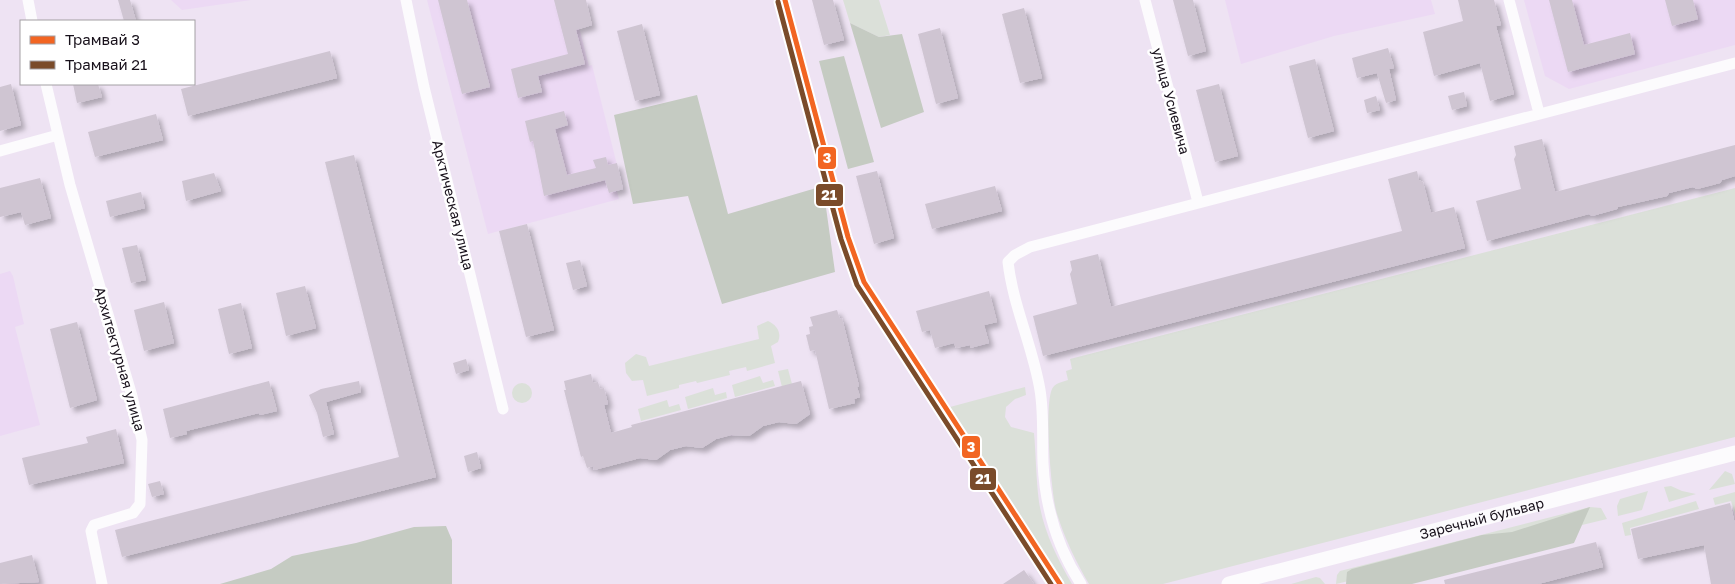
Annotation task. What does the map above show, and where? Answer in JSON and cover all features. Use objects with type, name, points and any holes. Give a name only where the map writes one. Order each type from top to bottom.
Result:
[{"type":"street","points":[[28,0],[32,20]]},
{"type":"street","name":"Арктическая улица","points":[[406,0],[424,87],[502,409]]},
{"type":"street","name":"улица Усиевича","points":[[1144,0],[1198,202]]},
{"type":"street","points":[[1509,0],[1539,113]]},
{"type":"street","points":[[1081,584],[1057,538],[1048,514],[1043,463],[1041,393],[1011,287],[1008,262],[1015,255],[1030,247],[1198,202],[1735,63]]},
{"type":"street","name":"Архитектурная улица","points":[[46,85],[81,226],[132,396],[142,440],[140,504],[133,513],[94,525],[90,531],[102,584]]},
{"type":"street","points":[[0,151],[58,135]]},
{"type":"street","name":"Заречный бульвар","points":[[1229,584],[1735,453]]},
{"type":"shaded area","points":[[171,0],[251,0],[182,10]]},
{"type":"shaded area","points":[[427,0],[572,0],[589,66],[592,65],[623,189],[617,191],[619,199],[488,234]]},
{"type":"shaded area","points":[[843,0],[879,0],[890,35],[879,37],[850,23]]},
{"type":"shaded area","points":[[1225,0],[1431,0],[1435,14],[1334,36],[1241,64]]},
{"type":"shaded area","points":[[1524,0],[1735,0],[1735,45],[1569,89],[1545,76]]},
{"type":"shaded area","points":[[850,23],[879,37],[902,34],[924,112],[881,128]]},
{"type":"shaded area","points":[[844,56],[874,162],[848,169],[819,61]]},
{"type":"shaded area","points":[[697,95],[728,214],[823,186],[835,272],[722,304],[688,196],[633,204],[614,115]]},
{"type":"shaded area","points":[[1735,188],[1735,437],[1163,584],[1089,584],[1071,550],[1057,514],[1051,471],[1048,431],[1050,398],[1055,385],[1068,380],[1066,371],[1072,369],[1070,359]]},
{"type":"shaded area","points":[[10,271],[13,276],[24,324],[15,327],[40,425],[0,436],[0,274]]},
{"type":"shaded area","points":[[768,321],[779,332],[778,342],[771,346],[775,363],[747,371],[746,367],[729,371],[730,375],[697,383],[696,381],[679,385],[679,388],[647,396],[643,380],[632,381],[626,373],[625,363],[636,354],[646,357],[649,366],[759,339],[757,326]]},
{"type":"shaded area","points":[[788,369],[792,384],[782,387],[778,371]]},
{"type":"shaded area","points":[[760,376],[763,383],[773,380],[775,386],[735,397],[732,385]]},
{"type":"shaded area","points":[[522,383],[529,386],[532,393],[529,400],[522,403],[515,400],[512,393],[515,386]]},
{"type":"shaded area","points":[[1025,387],[1026,395],[1015,399],[1006,407],[1005,417],[1011,427],[1034,433],[1041,513],[1052,544],[1072,584],[1062,584],[950,407]]},
{"type":"shaded area","points":[[713,388],[715,395],[726,392],[727,398],[688,409],[685,397]]},
{"type":"shaded area","points":[[667,400],[669,407],[679,404],[681,410],[641,421],[638,409]]},
{"type":"shaded area","points":[[1725,471],[1732,474],[1735,484],[1709,490]]},
{"type":"shaded area","points":[[1671,486],[1696,494],[1669,502],[1664,487]]},
{"type":"shaded area","points":[[1648,491],[1642,510],[1618,516],[1617,506],[1620,499]]},
{"type":"shaded area","points":[[1735,492],[1735,514],[1731,501],[1715,505],[1713,498]]},
{"type":"shaded area","points":[[1696,501],[1699,509],[1630,528],[1631,535],[1625,536],[1622,523]]},
{"type":"shaded area","points":[[1590,507],[1601,508],[1607,519],[1336,584],[1337,575],[1340,571]]},
{"type":"shaded area","points":[[1590,507],[1574,543],[1412,584],[1346,584],[1347,572],[1352,569],[1482,535],[1512,532]]},
{"type":"shaded area","points":[[446,526],[452,540],[452,584],[220,584],[271,569],[292,556],[356,543],[414,527]]},
{"type":"shaded area","points":[[1316,577],[1320,578],[1325,584],[1291,584]]},
{"type":"building","points":[[118,0],[130,0],[136,20],[124,20]]},
{"type":"building","points":[[438,0],[467,0],[490,87],[462,94]]},
{"type":"building","points":[[554,0],[586,0],[592,25],[576,30],[585,64],[538,76],[542,92],[518,98],[511,69],[568,54]]},
{"type":"building","points":[[812,0],[833,0],[844,40],[824,45]]},
{"type":"building","points":[[1173,0],[1193,0],[1206,51],[1188,56]]},
{"type":"building","points":[[1458,0],[1494,0],[1501,25],[1496,26],[1514,94],[1490,101],[1480,63],[1434,76],[1423,32],[1463,21]]},
{"type":"building","points":[[1549,0],[1572,0],[1584,45],[1630,33],[1635,54],[1568,72]]},
{"type":"building","points":[[1665,0],[1693,0],[1698,19],[1672,26]]},
{"type":"building","points":[[1024,8],[1042,78],[1020,83],[1002,14]]},
{"type":"building","points":[[642,24],[660,95],[635,101],[617,31]]},
{"type":"building","points":[[940,28],[958,98],[936,104],[918,34]]},
{"type":"building","points":[[1388,48],[1394,68],[1389,69],[1396,100],[1386,103],[1377,73],[1357,78],[1352,58]]},
{"type":"building","points":[[330,51],[337,78],[188,116],[181,89]]},
{"type":"building","points":[[1315,59],[1334,131],[1308,138],[1289,66]]},
{"type":"building","points":[[11,84],[21,125],[0,131],[0,87]]},
{"type":"building","points":[[1219,84],[1238,156],[1215,162],[1196,90]]},
{"type":"building","points":[[73,85],[98,85],[102,97],[77,103]]},
{"type":"building","points":[[1464,92],[1467,106],[1452,110],[1448,96]]},
{"type":"building","points":[[1376,96],[1380,110],[1367,113],[1364,100]]},
{"type":"building","points":[[564,111],[568,125],[555,129],[567,175],[596,168],[593,160],[606,157],[608,165],[617,163],[623,189],[609,193],[605,180],[544,196],[533,141],[530,142],[525,121]]},
{"type":"building","points":[[156,114],[163,140],[95,157],[88,132]]},
{"type":"building","points":[[1542,139],[1555,192],[1735,145],[1735,176],[1722,180],[1720,183],[1697,189],[1693,187],[1592,216],[1589,214],[1487,241],[1476,201],[1521,189],[1514,159],[1516,155],[1514,146]]},
{"type":"building","points":[[354,155],[436,477],[122,557],[115,530],[399,457],[325,162]]},
{"type":"building","points":[[877,171],[894,238],[874,244],[856,176]]},
{"type":"building","points":[[1417,171],[1419,180],[1423,182],[1431,213],[1454,207],[1465,248],[1043,356],[1033,316],[1077,304],[1070,274],[1072,270],[1070,261],[1098,254],[1111,307],[1402,231],[1388,179]]},
{"type":"building","points":[[214,173],[221,191],[186,201],[182,181]]},
{"type":"building","points":[[40,178],[51,218],[25,225],[21,212],[0,217],[0,188]]},
{"type":"building","points":[[995,186],[1002,211],[932,229],[925,204]]},
{"type":"building","points":[[141,192],[145,208],[110,217],[106,201]]},
{"type":"building","points":[[527,224],[554,330],[526,337],[499,231]]},
{"type":"building","points":[[137,245],[146,280],[131,283],[122,248]]},
{"type":"building","points":[[580,260],[587,286],[573,290],[566,263]]},
{"type":"building","points":[[305,286],[316,328],[286,336],[276,293]]},
{"type":"building","points":[[989,291],[997,322],[984,325],[989,343],[970,348],[970,345],[956,348],[954,343],[935,348],[930,330],[922,332],[916,311]]},
{"type":"building","points":[[164,302],[174,343],[144,351],[134,310]]},
{"type":"building","points":[[241,303],[252,348],[229,354],[218,309]]},
{"type":"building","points":[[837,310],[840,319],[842,318],[860,397],[854,399],[855,403],[829,409],[815,350],[810,351],[806,335],[810,334],[809,327],[813,326],[810,317]]},
{"type":"building","points":[[77,322],[97,400],[70,408],[50,329]]},
{"type":"building","points":[[466,359],[469,370],[456,374],[453,363]]},
{"type":"building","points":[[591,374],[593,383],[598,382],[600,389],[604,388],[608,404],[604,405],[611,433],[632,427],[631,425],[801,381],[810,414],[796,424],[779,422],[763,426],[749,436],[731,435],[716,439],[702,448],[686,446],[670,450],[656,460],[640,458],[594,470],[593,466],[587,468],[583,456],[581,457],[564,390],[566,390],[564,381]]},
{"type":"building","points":[[269,381],[277,411],[260,415],[259,413],[186,431],[187,434],[170,438],[163,409]]},
{"type":"building","points":[[359,381],[361,392],[326,402],[334,434],[323,437],[317,413],[309,395],[321,389]]},
{"type":"building","points":[[116,429],[124,463],[29,485],[22,458],[88,443],[86,437]]},
{"type":"building","points":[[477,452],[481,468],[468,472],[464,456]]},
{"type":"building","points":[[160,481],[164,494],[152,497],[148,484]]},
{"type":"building","points":[[1730,503],[1735,524],[1735,584],[1711,584],[1704,545],[1638,559],[1631,529]]},
{"type":"building","points":[[1596,542],[1603,567],[1538,584],[1445,584],[1444,580]]},
{"type":"building","points":[[32,555],[39,582],[0,584],[0,563]]},
{"type":"building","points":[[1024,570],[1034,584],[1003,584]]},
{"type":"tram line","name":"3","points":[[785,0],[848,237],[864,282],[1060,584]]},
{"type":"tram line","name":"21","points":[[778,2],[841,239],[857,285],[1051,584]]}]
